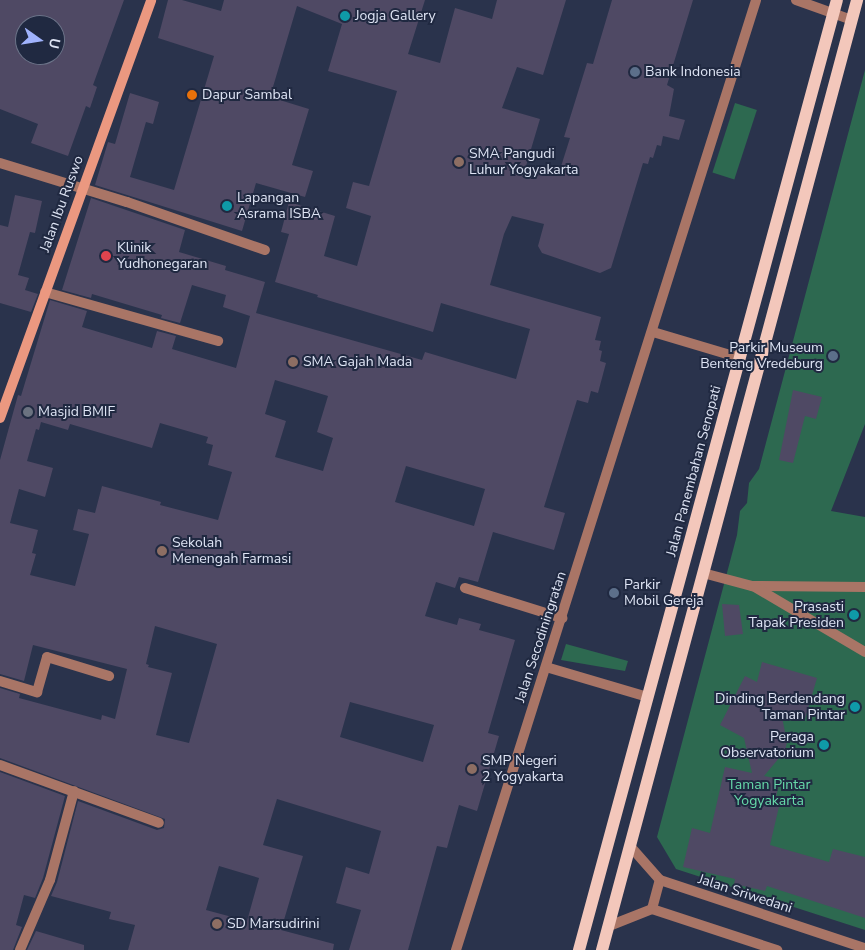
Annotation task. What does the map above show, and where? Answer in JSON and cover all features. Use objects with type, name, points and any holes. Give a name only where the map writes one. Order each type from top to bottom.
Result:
[{"type":"main road","name":"Jalan Panembahan Senopati","points":[[579,950],[837,0]]},
{"type":"main road","points":[[602,950],[857,0]]},
{"type":"street","name":"Jalan Ibu Ruswo","points":[[0,418],[150,0]]},
{"type":"street","name":"Jalan Secodiningratan","points":[[456,950],[653,332],[756,0]]},
{"type":"street","points":[[796,0],[852,20]]},
{"type":"street","points":[[0,162],[127,202],[265,250]]},
{"type":"street","points":[[45,292],[218,340]]},
{"type":"street","points":[[653,332],[740,358]]},
{"type":"street","points":[[703,573],[752,586],[865,587]]},
{"type":"street","points":[[752,586],[865,652]]},
{"type":"street","points":[[465,588],[562,618]]},
{"type":"street","points":[[0,681],[37,692],[47,658],[110,676]]},
{"type":"street","points":[[546,667],[648,697]]},
{"type":"street","points":[[0,766],[159,823]]},
{"type":"street","points":[[20,950],[50,880],[74,792]]},
{"type":"street","points":[[630,846],[660,880],[652,909]]},
{"type":"street","name":"Jalan Sriwedani","points":[[660,880],[865,948]]},
{"type":"street","points":[[609,926],[652,909],[777,950]]},
{"type":"green space","name":"Taman Pintar Yogyakarta","points":[[865,70],[865,424],[831,511],[865,517],[865,930],[676,869],[657,837],[737,535],[740,511],[747,503],[749,483],[759,469]]},
{"type":"green space","points":[[735,103],[757,110],[734,180],[712,172]]},
{"type":"green space","points":[[566,644],[628,661],[625,671],[561,660]]},
{"type":"building","points":[[0,0],[124,0],[93,85],[97,87],[90,108],[86,106],[68,156],[31,143],[38,124],[0,109]]},
{"type":"building","points":[[168,0],[182,0],[221,11],[224,0],[425,0],[408,54],[440,63],[455,8],[492,19],[497,0],[566,0],[543,75],[517,67],[502,108],[540,119],[526,166],[558,176],[570,138],[564,137],[587,63],[593,64],[612,0],[693,0],[667,85],[674,89],[669,116],[685,120],[679,140],[663,136],[661,146],[657,145],[653,158],[650,157],[648,164],[643,163],[611,268],[600,273],[542,253],[538,246],[544,224],[512,216],[504,234],[490,285],[601,317],[595,340],[601,341],[599,350],[602,351],[600,361],[606,363],[598,393],[591,391],[588,403],[577,400],[544,507],[565,513],[554,550],[493,532],[478,582],[459,577],[455,588],[436,582],[425,616],[457,625],[459,618],[481,624],[479,630],[515,640],[488,733],[499,736],[477,811],[459,805],[447,848],[437,846],[408,950],[349,950],[361,910],[336,903],[346,867],[369,874],[381,831],[277,799],[263,845],[303,856],[281,930],[334,944],[333,950],[128,950],[135,925],[109,919],[111,912],[51,896],[57,882],[78,801],[157,830],[164,828],[165,819],[0,758],[0,688],[20,694],[19,698],[101,720],[102,715],[115,719],[127,669],[33,645],[24,681],[0,674],[0,460],[18,395],[21,396],[50,300],[87,311],[82,327],[152,348],[157,331],[176,336],[172,349],[236,368],[250,316],[223,307],[226,295],[192,285],[180,323],[161,318],[162,315],[92,294],[91,298],[62,290],[91,198],[185,230],[179,252],[226,266],[225,270],[265,282],[256,313],[422,360],[425,352],[516,379],[530,329],[441,303],[433,332],[317,297],[318,295],[275,282],[289,234],[281,232],[289,202],[335,216],[324,256],[357,266],[371,216],[346,208],[353,182],[369,186],[397,91],[328,71],[342,24],[297,6],[270,97],[309,109],[292,165],[313,171],[305,197],[256,183],[242,231],[95,185],[108,142],[115,144],[130,93],[159,102],[153,124],[146,122],[130,177],[174,190],[214,56],[158,38]],"holes":[[[275,380],[328,396],[317,432],[333,438],[323,471],[275,457],[286,421],[265,414]],[[41,422],[68,430],[70,424],[152,448],[160,423],[208,437],[206,443],[213,445],[208,465],[232,472],[218,520],[160,505],[161,502],[102,486],[95,513],[78,509],[73,530],[89,534],[75,586],[30,575],[36,554],[32,553],[38,530],[10,523],[19,489],[45,497],[53,468],[27,461],[36,429],[39,430]],[[406,466],[485,489],[474,526],[395,502]],[[155,626],[217,644],[189,743],[156,735],[172,673],[148,667],[149,665],[146,664]],[[350,702],[434,725],[423,762],[340,737]],[[219,866],[259,878],[247,921],[206,910]]]},
{"type":"building","points":[[15,195],[42,201],[35,233],[30,232],[18,275],[29,278],[25,290],[38,294],[31,312],[0,303],[0,225],[8,227]]},
{"type":"building","points":[[793,390],[822,397],[816,419],[805,416],[793,463],[779,460]]},
{"type":"building","points":[[722,604],[739,605],[743,634],[725,636]]},
{"type":"building","points":[[762,662],[817,678],[805,719],[781,712],[787,742],[785,751],[764,776],[780,779],[776,797],[781,798],[770,845],[829,862],[833,849],[865,857],[865,918],[767,886],[765,891],[734,884],[735,879],[683,867],[692,828],[710,833],[725,767],[752,773],[744,738],[720,725],[745,676],[757,682]]},
{"type":"building","points":[[0,772],[65,796],[43,878],[35,898],[24,895],[16,925],[22,927],[13,950],[0,950]]},
{"type":"building","points":[[36,931],[84,945],[84,950],[27,950]]},
{"type":"place","name":"Jogja Gallery","points":[[345,16]]},
{"type":"place","name":"Bank Indonesia","points":[[635,72]]},
{"type":"place","name":"Dapur Sambal","points":[[192,95]]},
{"type":"place","name":"SMA Pangudi Luhur Yogyakarta","points":[[459,162]]},
{"type":"place","name":"Lapangan Asrama ISBA","points":[[227,206]]},
{"type":"place","name":"Klinik Yudhonegaran","points":[[106,256]]},
{"type":"place","name":"Parkir Museum Benteng Vredeburg","points":[[833,356]]},
{"type":"place","name":"SMA Gajah Mada","points":[[293,362]]},
{"type":"place","name":"Masjid BMIF","points":[[28,412]]},
{"type":"place","name":"Sekolah Menengah Farmasi","points":[[162,551]]},
{"type":"place","name":"Parkir Mobil Gereja","points":[[614,593]]},
{"type":"place","name":"Prasasti Tapak Presiden","points":[[854,615]]},
{"type":"place","name":"Dinding Berdendang Taman Pintar","points":[[855,707]]},
{"type":"place","name":"Peraga Observatorium","points":[[824,745]]},
{"type":"place","name":"SMP Negeri 2 Yogyakarta","points":[[472,769]]},
{"type":"place","name":"SD Marsudirini","points":[[217,924]]}]
